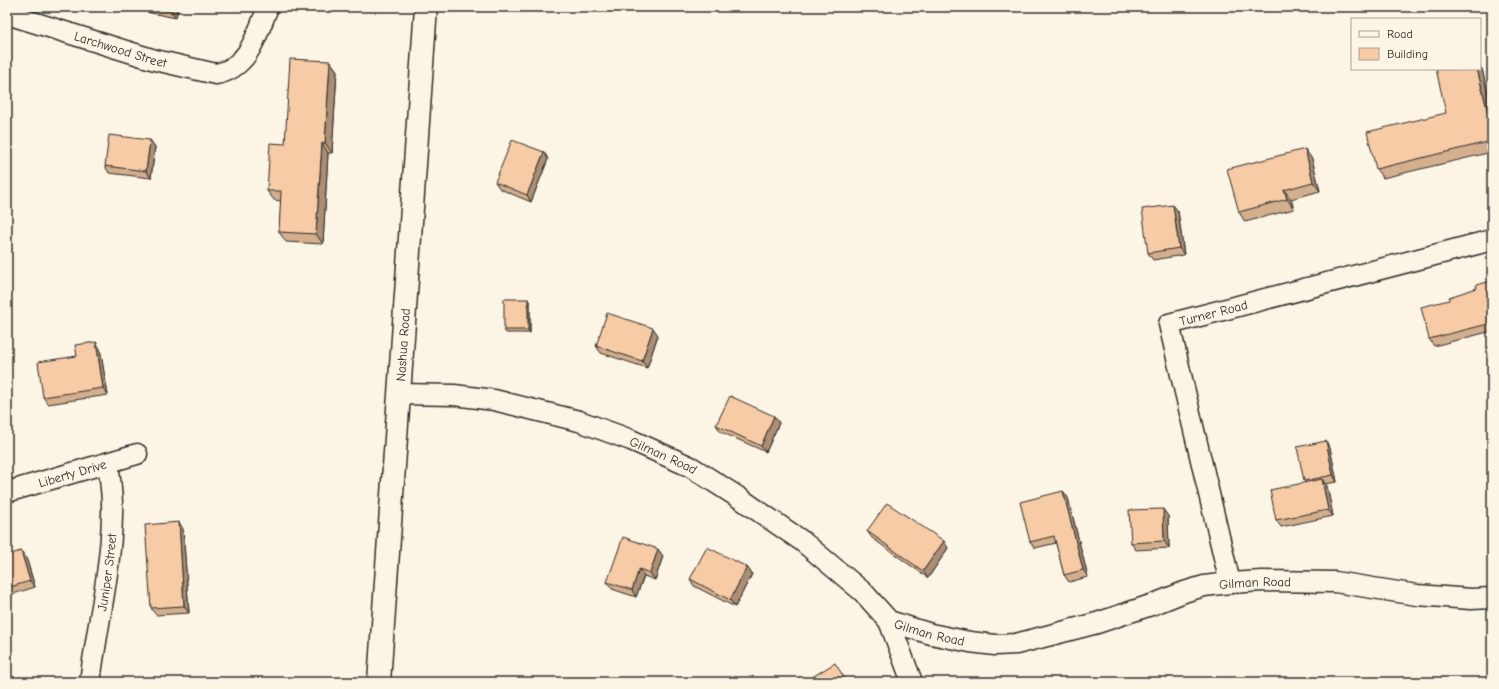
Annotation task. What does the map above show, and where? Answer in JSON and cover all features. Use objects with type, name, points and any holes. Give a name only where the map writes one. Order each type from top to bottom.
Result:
[{"type":"main road","name":"Nashua Road","points":[[379,682],[426,7]]},
{"type":"street","name":"Larchwood Street","points":[[7,14],[155,60],[216,74],[226,72],[234,67],[249,53],[268,7]]},
{"type":"street","name":"Turner Road","points":[[1230,583],[1169,324],[1492,240]]},
{"type":"street","name":"Gilman Road","points":[[399,394],[454,395],[494,400],[586,424],[631,440],[685,464],[741,499],[802,541],[863,592],[889,622],[931,634],[970,642],[995,645],[1016,644],[1097,623],[1204,586],[1230,583],[1262,581],[1335,582],[1417,595],[1471,599],[1492,598]]},
{"type":"street","name":"Liberty Drive","points":[[7,492],[137,454]]},
{"type":"street","name":"Juniper Street","points":[[90,682],[110,547],[112,508],[108,463]]},
{"type":"street","points":[[889,622],[912,682]]},
{"type":"building","points":[[148,7],[172,7],[171,11]]},
{"type":"building","points":[[290,59],[330,61],[325,143],[322,143],[316,234],[279,232],[281,191],[267,191],[270,143],[285,144]]},
{"type":"building","points":[[1436,70],[1477,70],[1492,129],[1492,141],[1376,169],[1367,132],[1446,113]]},
{"type":"building","points":[[109,135],[150,140],[146,171],[105,166]]},
{"type":"building","points":[[512,140],[544,152],[527,195],[495,182]]},
{"type":"building","points":[[1305,149],[1313,182],[1284,190],[1287,199],[1239,212],[1227,169]]},
{"type":"building","points":[[1173,205],[1179,248],[1148,253],[1142,209]]},
{"type":"building","points":[[1492,281],[1492,323],[1429,339],[1421,307],[1449,300],[1449,297],[1477,288],[1476,285]]},
{"type":"building","points":[[504,299],[528,299],[528,330],[504,330]]},
{"type":"building","points":[[607,313],[653,328],[642,361],[596,346]]},
{"type":"building","points":[[96,342],[103,388],[43,397],[38,362],[77,356],[75,345]]},
{"type":"building","points":[[730,396],[774,416],[761,446],[716,425]]},
{"type":"building","points":[[1326,441],[1333,475],[1304,481],[1297,447]]},
{"type":"building","points":[[1322,479],[1328,510],[1276,520],[1270,490]]},
{"type":"building","points":[[1063,491],[1083,570],[1064,575],[1054,536],[1030,542],[1020,502]]},
{"type":"building","points":[[887,503],[944,541],[923,571],[867,531]]},
{"type":"building","points":[[1163,509],[1164,541],[1131,543],[1129,510]]},
{"type":"building","points":[[179,522],[184,606],[151,608],[145,525]]},
{"type":"building","points":[[623,537],[658,549],[650,573],[639,569],[632,590],[607,582]]},
{"type":"building","points":[[707,547],[747,567],[730,600],[690,579]]},
{"type":"building","points":[[21,551],[30,581],[7,588],[7,555]]},
{"type":"building","points":[[835,663],[847,682],[804,682]]}]
